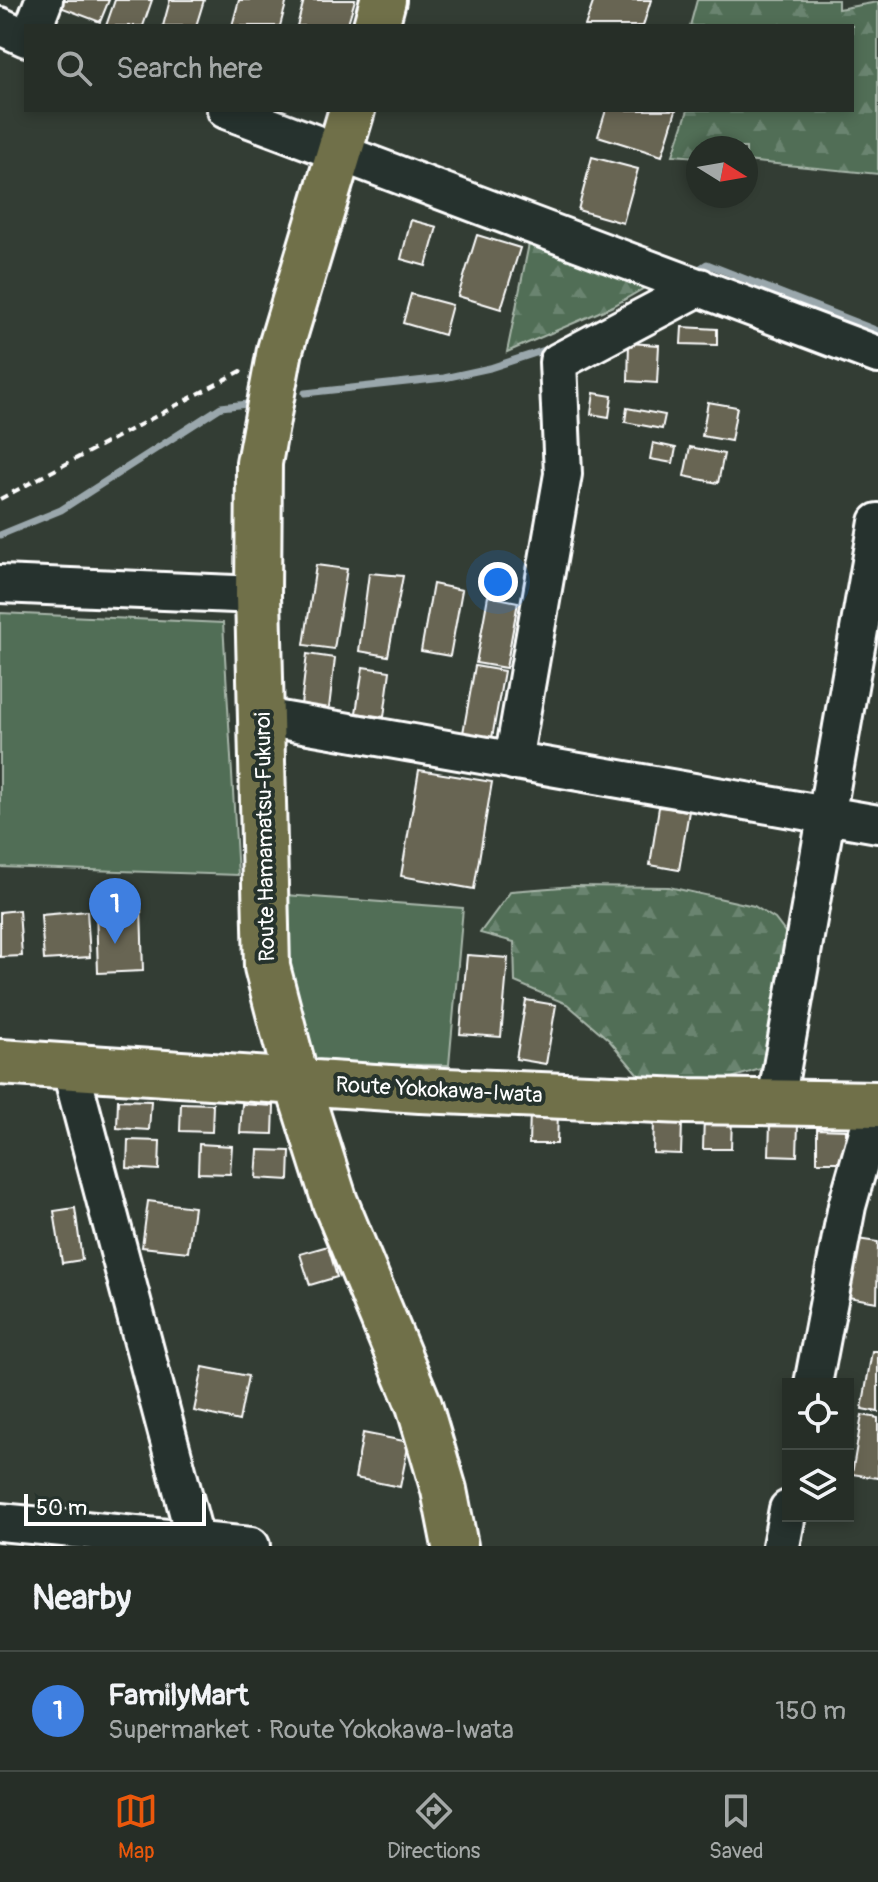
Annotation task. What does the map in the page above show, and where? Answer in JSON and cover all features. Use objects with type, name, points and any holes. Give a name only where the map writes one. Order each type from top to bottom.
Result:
[{"type":"main road","points":[[377,24],[383,0]]},
{"type":"main road","name":"Route Hamamatsu-Fukuroi","points":[[351,112],[280,350],[259,463],[258,595],[267,967],[297,1082],[335,1202],[419,1405],[444,1490],[455,1546]]},
{"type":"main road","name":"Route Yokokawa-Iwata","points":[[0,1062],[527,1095],[877,1104]]},
{"type":"street","points":[[35,24],[44,0]]},
{"type":"street","points":[[0,26],[24,37]]},
{"type":"street","points":[[232,112],[878,355]]},
{"type":"street","points":[[513,761],[563,474],[558,362],[700,287]]},
{"type":"street","points":[[776,1101],[878,522]]},
{"type":"street","points":[[0,584],[258,595]]},
{"type":"street","points":[[263,717],[878,824]]},
{"type":"street","points":[[70,1067],[196,1543]]},
{"type":"street","points":[[814,1378],[847,1206],[877,1104]]},
{"type":"street","points":[[0,1522],[251,1546]]},
{"type":"street","points":[[781,1546],[786,1522]]},
{"type":"path","points":[[0,499],[280,350]]},
{"type":"green space","points":[[697,0],[838,0],[838,9],[878,2],[878,174],[758,162],[758,136],[686,136],[686,156],[673,155],[687,112],[854,112],[854,24],[691,24]]},
{"type":"green space","points":[[533,224],[667,275],[613,306],[507,352]]},
{"type":"green space","points":[[0,613],[223,623],[238,875],[0,867]]},
{"type":"green space","points":[[575,886],[669,887],[754,906],[775,919],[791,940],[767,1067],[705,1086],[646,1084],[609,1040],[567,1004],[515,982],[514,942],[480,933],[511,891]]},
{"type":"green space","points":[[285,895],[463,908],[449,1065],[316,1064],[287,986]]},
{"type":"building","points":[[57,0],[109,0],[100,22],[55,5]]},
{"type":"building","points":[[115,0],[152,0],[144,24],[107,24]]},
{"type":"building","points":[[170,0],[204,0],[197,24],[164,24]]},
{"type":"building","points":[[239,0],[287,0],[281,24],[233,24]]},
{"type":"building","points":[[304,0],[355,0],[348,24],[298,24]]},
{"type":"building","points":[[594,0],[651,0],[644,24],[586,24]]},
{"type":"building","points":[[605,112],[675,112],[662,156],[598,136]]},
{"type":"building","points":[[592,157],[638,169],[623,223],[578,210]]},
{"type":"building","points":[[411,220],[437,227],[426,266],[401,259]]},
{"type":"building","points":[[477,235],[520,248],[501,309],[458,296]]},
{"type":"building","points":[[411,294],[452,305],[444,335],[403,323]]},
{"type":"building","points":[[682,327],[717,329],[717,345],[681,344]]},
{"type":"building","points":[[629,343],[659,345],[657,383],[628,381]]},
{"type":"building","points":[[594,393],[612,396],[609,417],[591,414]]},
{"type":"building","points":[[708,402],[737,407],[731,441],[702,436]]},
{"type":"building","points":[[627,408],[665,415],[662,429],[625,422]]},
{"type":"building","points":[[653,443],[676,448],[673,463],[650,459]]},
{"type":"building","points":[[690,447],[724,454],[718,483],[684,476]]},
{"type":"building","points":[[316,565],[347,569],[334,649],[304,645]]},
{"type":"building","points":[[369,573],[403,576],[388,656],[359,651]]},
{"type":"building","points":[[433,584],[462,590],[450,656],[421,651]]},
{"type":"building","points":[[488,596],[518,602],[506,668],[476,663]]},
{"type":"building","points":[[307,654],[335,658],[329,708],[301,705]]},
{"type":"building","points":[[475,666],[504,671],[492,738],[463,733]]},
{"type":"building","points":[[363,667],[390,671],[384,717],[356,713]]},
{"type":"building","points":[[419,770],[492,782],[474,889],[401,876]]},
{"type":"building","points":[[659,807],[689,811],[679,870],[650,865]]},
{"type":"building","points":[[141,907],[143,971],[98,973],[96,909]]},
{"type":"building","points":[[19,910],[22,956],[0,957],[0,912]]},
{"type":"building","points":[[87,911],[90,957],[44,960],[41,915]]},
{"type":"building","points":[[467,955],[508,958],[501,1037],[460,1034]]},
{"type":"building","points":[[526,1000],[556,1005],[546,1064],[516,1059]]},
{"type":"building","points":[[118,1100],[151,1101],[149,1130],[117,1128]]},
{"type":"building","points":[[181,1103],[213,1104],[212,1132],[180,1131]]},
{"type":"building","points":[[242,1104],[274,1106],[273,1134],[240,1133]]},
{"type":"building","points":[[530,1111],[558,1112],[557,1144],[529,1144]]},
{"type":"building","points":[[704,1116],[732,1117],[731,1149],[703,1149]]},
{"type":"building","points":[[654,1121],[682,1122],[681,1154],[653,1153]]},
{"type":"building","points":[[770,1123],[798,1124],[797,1156],[769,1155]]},
{"type":"building","points":[[817,1129],[846,1130],[845,1162],[817,1162]]},
{"type":"building","points":[[128,1140],[160,1141],[159,1170],[127,1168]]},
{"type":"building","points":[[199,1144],[232,1146],[230,1174],[198,1173]]},
{"type":"building","points":[[258,1150],[290,1151],[289,1180],[256,1178]]},
{"type":"building","points":[[148,1201],[194,1207],[188,1252],[142,1247]]},
{"type":"building","points":[[75,1208],[82,1260],[62,1263],[54,1211]]},
{"type":"building","points":[[857,1239],[878,1242],[877,1302],[848,1297]]},
{"type":"building","points":[[328,1246],[337,1277],[310,1285],[300,1254]]},
{"type":"building","points":[[872,1351],[878,1351],[878,1412],[862,1409]]},
{"type":"building","points":[[203,1367],[248,1376],[239,1421],[194,1411]]},
{"type":"building","points":[[862,1415],[878,1418],[878,1478],[854,1474]]},
{"type":"building","points":[[363,1433],[409,1442],[400,1487],[355,1478]]},
{"type":"waterway","points":[[695,272],[707,264],[878,331]]},
{"type":"waterway","points":[[305,393],[444,378],[490,368],[554,347]]},
{"type":"waterway","points":[[0,535],[61,510],[221,407],[247,404]]},
{"type":"place","name":"FamilyMart","points":[[115,944]]}]
